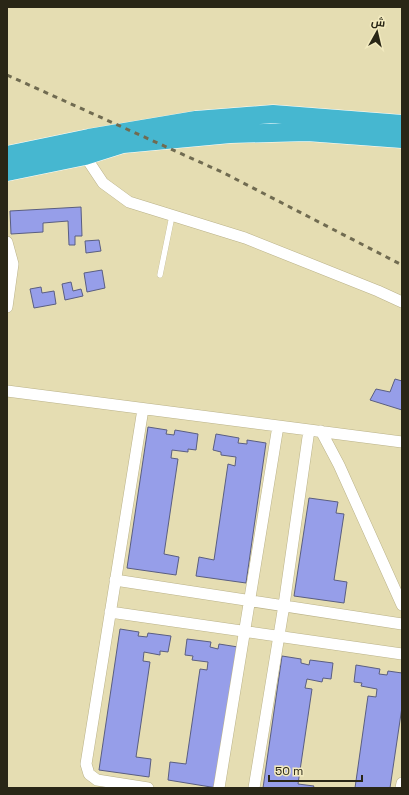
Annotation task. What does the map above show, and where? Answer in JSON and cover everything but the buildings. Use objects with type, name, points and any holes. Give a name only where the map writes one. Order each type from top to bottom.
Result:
[{"type":"highway","points":[[7,155],[89,138],[196,120],[273,114],[402,124]]},
{"type":"highway","points":[[7,172],[85,156],[123,144],[230,134],[307,132],[402,139]]},
{"type":"street","points":[[85,156],[103,183],[129,202],[245,238],[402,302]]},
{"type":"street","points":[[7,242],[13,264],[7,306]]},
{"type":"street","points":[[7,391],[402,442]]},
{"type":"street","points":[[143,409],[87,759],[87,769],[93,778],[98,780],[148,788]]},
{"type":"street","points":[[219,788],[278,426]]},
{"type":"street","points":[[254,788],[284,606],[309,430]]},
{"type":"street","points":[[321,432],[339,465],[402,605]]},
{"type":"street","points":[[115,580],[402,624]]},
{"type":"street","points":[[110,612],[402,654]]},
{"type":"street","points":[[401,788],[402,783]]},
{"type":"lane","points":[[160,275],[172,216]]},
{"type":"railway","points":[[7,75],[224,173],[402,265]]}]
